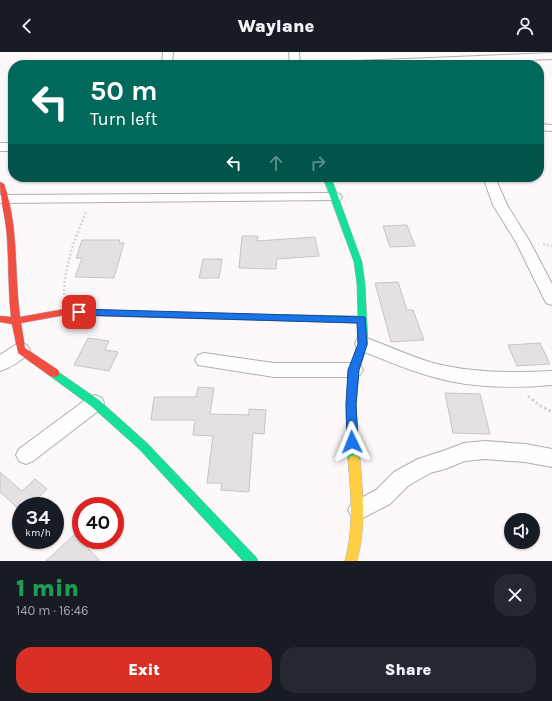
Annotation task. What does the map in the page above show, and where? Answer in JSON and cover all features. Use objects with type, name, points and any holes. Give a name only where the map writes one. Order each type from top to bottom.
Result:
[{"type":"street","points":[[456,60],[470,55],[552,56]]},
{"type":"street","points":[[329,182],[358,262],[361,284],[363,344],[354,370],[351,419],[359,510],[355,548],[351,561]]},
{"type":"street","points":[[491,182],[500,205],[522,242],[552,299]]},
{"type":"street","points":[[0,184],[3,199],[13,226],[13,289],[15,321],[21,350],[95,403],[143,446],[252,561]]},
{"type":"street","points":[[3,199],[335,197]]},
{"type":"street","points":[[0,320],[15,321],[65,312],[362,320]]},
{"type":"street","points":[[363,344],[403,360],[434,370],[453,374],[503,380],[552,378]]},
{"type":"street","points":[[0,364],[21,350]]},
{"type":"street","points":[[204,360],[274,370],[354,370]]},
{"type":"street","points":[[26,455],[95,403]]},
{"type":"street","points":[[359,510],[383,497],[401,479],[425,465],[445,460],[464,452],[485,450],[525,453],[552,458]]},
{"type":"path","points":[[65,312],[64,278],[78,231],[92,199]]},
{"type":"building","points":[[407,225],[415,246],[390,247],[383,226]]},
{"type":"building","points":[[242,236],[258,236],[257,241],[315,237],[319,256],[277,259],[276,269],[239,268]]},
{"type":"building","points":[[82,240],[120,240],[119,243],[124,243],[114,278],[75,277],[82,258],[76,258]]},
{"type":"building","points":[[203,259],[222,259],[219,278],[199,278]]},
{"type":"building","points":[[398,282],[407,310],[413,310],[424,340],[391,342],[375,283]]},
{"type":"building","points":[[88,338],[109,341],[105,350],[118,352],[109,371],[74,365]]},
{"type":"building","points":[[540,343],[550,364],[517,366],[508,345]]},
{"type":"building","points":[[198,387],[214,388],[210,414],[249,415],[249,409],[266,410],[264,434],[253,433],[249,492],[221,490],[222,483],[207,483],[213,436],[193,435],[195,420],[151,420],[154,397],[196,397]]},
{"type":"building","points":[[445,393],[480,394],[490,434],[453,433]]},
{"type":"building","points":[[0,472],[22,491],[35,479],[47,489],[39,497],[12,497],[12,503],[0,492]]},
{"type":"building","points":[[72,537],[72,549],[89,549],[100,561],[46,561],[59,549],[64,549],[64,544]]},
{"type":"traffic: fast","points":[[329,182],[358,262],[361,284],[363,344],[354,370],[351,405],[354,460]]},
{"type":"traffic: fast","points":[[248,317],[362,320]]},
{"type":"traffic: fast","points":[[54,373],[95,403],[143,446],[252,561]]},
{"type":"traffic: slow","points":[[351,561],[357,536],[358,523],[354,460]]},
{"type":"traffic: jam","points":[[0,184],[8,210],[10,223],[14,305],[21,350],[54,373]]},
{"type":"traffic: jam","points":[[0,319],[15,321],[65,312],[248,317]]},
{"type":"route","points":[[79,312],[362,320],[363,344],[354,370],[351,405],[352,442]]}]
